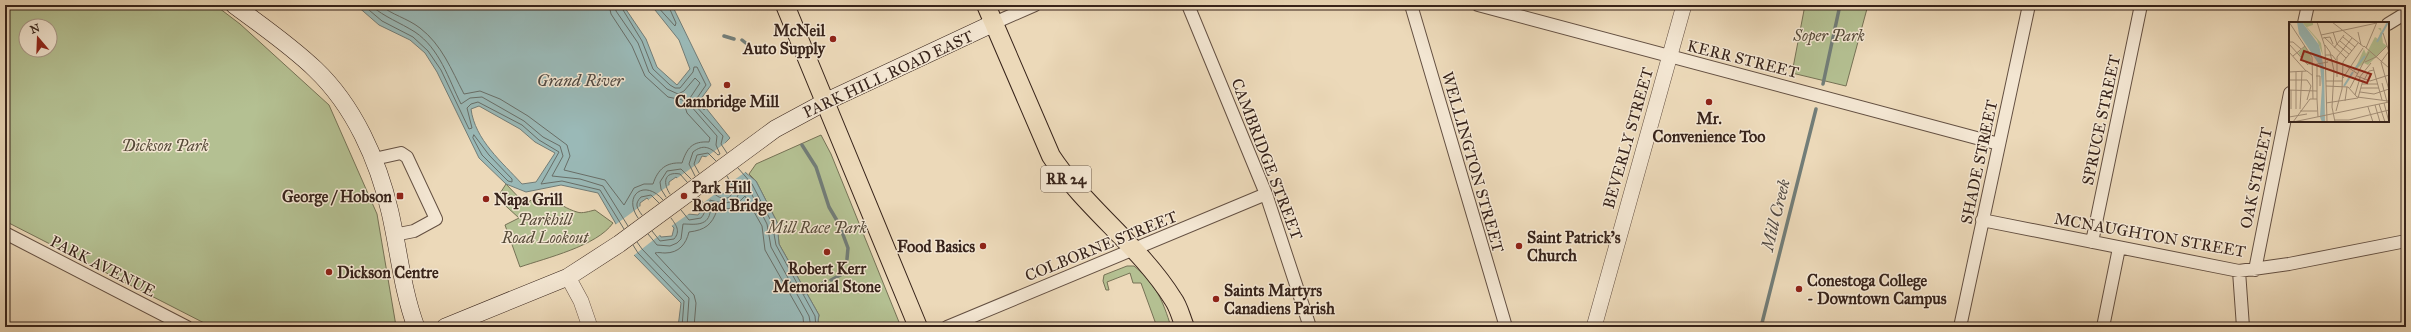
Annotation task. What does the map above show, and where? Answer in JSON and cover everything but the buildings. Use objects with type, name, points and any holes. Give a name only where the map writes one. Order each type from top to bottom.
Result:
[{"type":"main road","points":[[234,5],[277,37],[316,69],[338,94],[359,127],[374,158],[390,212],[404,290],[416,327]]},
{"type":"main road","points":[[785,5],[918,327]]},
{"type":"main road","name":"RR 24","points":[[986,5],[1051,156],[1065,177],[1134,250],[1174,300],[1185,327]]},
{"type":"main road","name":"PARK HILL ROAD EAST","points":[[445,327],[568,277],[619,244],[775,129],[825,102],[994,24]]},
{"type":"street","name":"PARK HILL ROAD EAST","points":[[994,24],[1035,5]]},
{"type":"street","name":"CAMBRIDGE STREET","points":[[1188,5],[1266,194],[1310,327]]},
{"type":"street","name":"WELLINGTON STREET","points":[[1411,5],[1506,327]]},
{"type":"street","name":"KERR STREET","points":[[1478,5],[1999,144]]},
{"type":"street","name":"BEVERLY STREET","points":[[1594,327],[1684,5]]},
{"type":"street","name":"SHADE STREET","points":[[1960,327],[2029,5]]},
{"type":"street","name":"SPRUCE STREET","points":[[2092,242],[2141,5]]},
{"type":"street","points":[[2304,22],[2308,5]]},
{"type":"street","points":[[2389,23],[2406,13]]},
{"type":"street","name":"OAK STREET","points":[[2255,270],[2289,98]]},
{"type":"street","points":[[374,158],[401,153],[407,157],[436,219],[414,231],[394,235]]},
{"type":"street","name":"COLBORNE STREET","points":[[947,327],[1266,194]]},
{"type":"street","name":"MCNAUGHTON STREET","points":[[1982,220],[2239,271],[2255,270],[2406,241]]},
{"type":"street","name":"PARK AVENUE","points":[[5,233],[187,327]]},
{"type":"street","points":[[2103,327],[2119,248]]},
{"type":"street","points":[[2239,271],[2243,327]]},
{"type":"street","points":[[568,277],[581,301],[590,327]]},
{"type":"green space","name":"Dickson Park","points":[[5,5],[215,5],[240,24],[329,105],[377,214],[396,326],[212,327],[5,221]]},
{"type":"green space","name":"Soper Park","points":[[1805,5],[1868,5],[1846,86],[1792,73]]},
{"type":"green space","name":"Mill Race Park","points":[[821,135],[831,154],[901,327],[821,327],[818,321],[819,315],[779,244],[777,222],[756,181],[749,174],[756,164]]},
{"type":"green space","name":"Parkhill Road Lookout","points":[[506,184],[525,204],[539,198],[546,198],[579,213],[595,210],[613,223],[605,231],[583,245],[520,267],[505,225],[519,218],[497,198]]},
{"type":"green space","points":[[1127,266],[1134,266],[1148,279],[1162,301],[1171,327],[1157,327],[1141,283],[1133,283],[1130,273],[1107,282],[1109,290],[1106,290],[1103,281],[1104,275]]},
{"type":"water","name":"Grand River","points":[[356,5],[623,5],[646,39],[657,67],[677,85],[690,69],[679,40],[651,5],[672,5],[711,85],[698,103],[704,110],[706,108],[730,138],[725,143],[746,173],[756,181],[777,222],[779,244],[819,315],[818,321],[821,327],[678,327],[681,303],[634,255],[598,193],[561,185],[526,192],[506,184],[479,158],[437,72],[425,53],[410,40],[379,25]],"holes":[[[479,106],[520,129],[535,142],[555,153],[536,182],[522,184],[498,159],[490,150],[478,131],[471,109]],[[702,156],[707,157],[729,184],[730,189],[726,194],[717,192],[698,164]],[[676,177],[701,205],[701,211],[698,215],[688,214],[669,185],[669,182]],[[647,198],[674,228],[672,236],[661,237],[640,206],[640,203]]]},
{"type":"pier","points":[[732,138],[727,143],[747,171],[727,185],[705,158]]},
{"type":"pier","points":[[700,162],[719,191],[699,206],[676,179]]},
{"type":"pier","points":[[671,184],[690,213],[670,227],[648,200]]},
{"type":"pier","points":[[642,205],[661,234],[633,256],[615,225]]},
{"type":"waterway","name":"Mill Creek","points":[[1823,84],[1840,5]]},
{"type":"waterway","points":[[724,36],[734,39]]},
{"type":"waterway","points":[[742,40],[747,44]]},
{"type":"waterway","name":"Mill Creek","points":[[1761,327],[1816,109]]},
{"type":"waterway","points":[[802,145],[816,167],[829,207],[839,224],[848,248],[847,259]]},
{"type":"waterway","points":[[831,280],[846,272]]},
{"type":"waterway","points":[[818,286],[823,283]]},
{"type":"waterway","points":[[804,293],[815,287]]},
{"type":"place","name":"McNeil Auto Supply","points":[[833,39]]},
{"type":"place","name":"Cambridge Mill","points":[[727,85]]},
{"type":"place","name":"Mr. Convenience Too","points":[[1709,102]]},
{"type":"place","name":"George / Hobson","points":[[400,196]]},
{"type":"place","name":"Park Hill Road Bridge","points":[[684,196]]},
{"type":"place","name":"Napa Grill","points":[[486,199]]},
{"type":"place","name":"Food Basics","points":[[983,246]]},
{"type":"place","name":"Saint Patrick's Church","points":[[1519,246]]},
{"type":"place","name":"Robert Kerr Memorial Stone","points":[[827,252]]},
{"type":"place","name":"Dickson Centre","points":[[329,272]]},
{"type":"place","name":"Conestoga College - Downtown Campus","points":[[1799,289]]},
{"type":"place","name":"Saints Martyrs Canadiens Parish","points":[[1216,299]]}]
